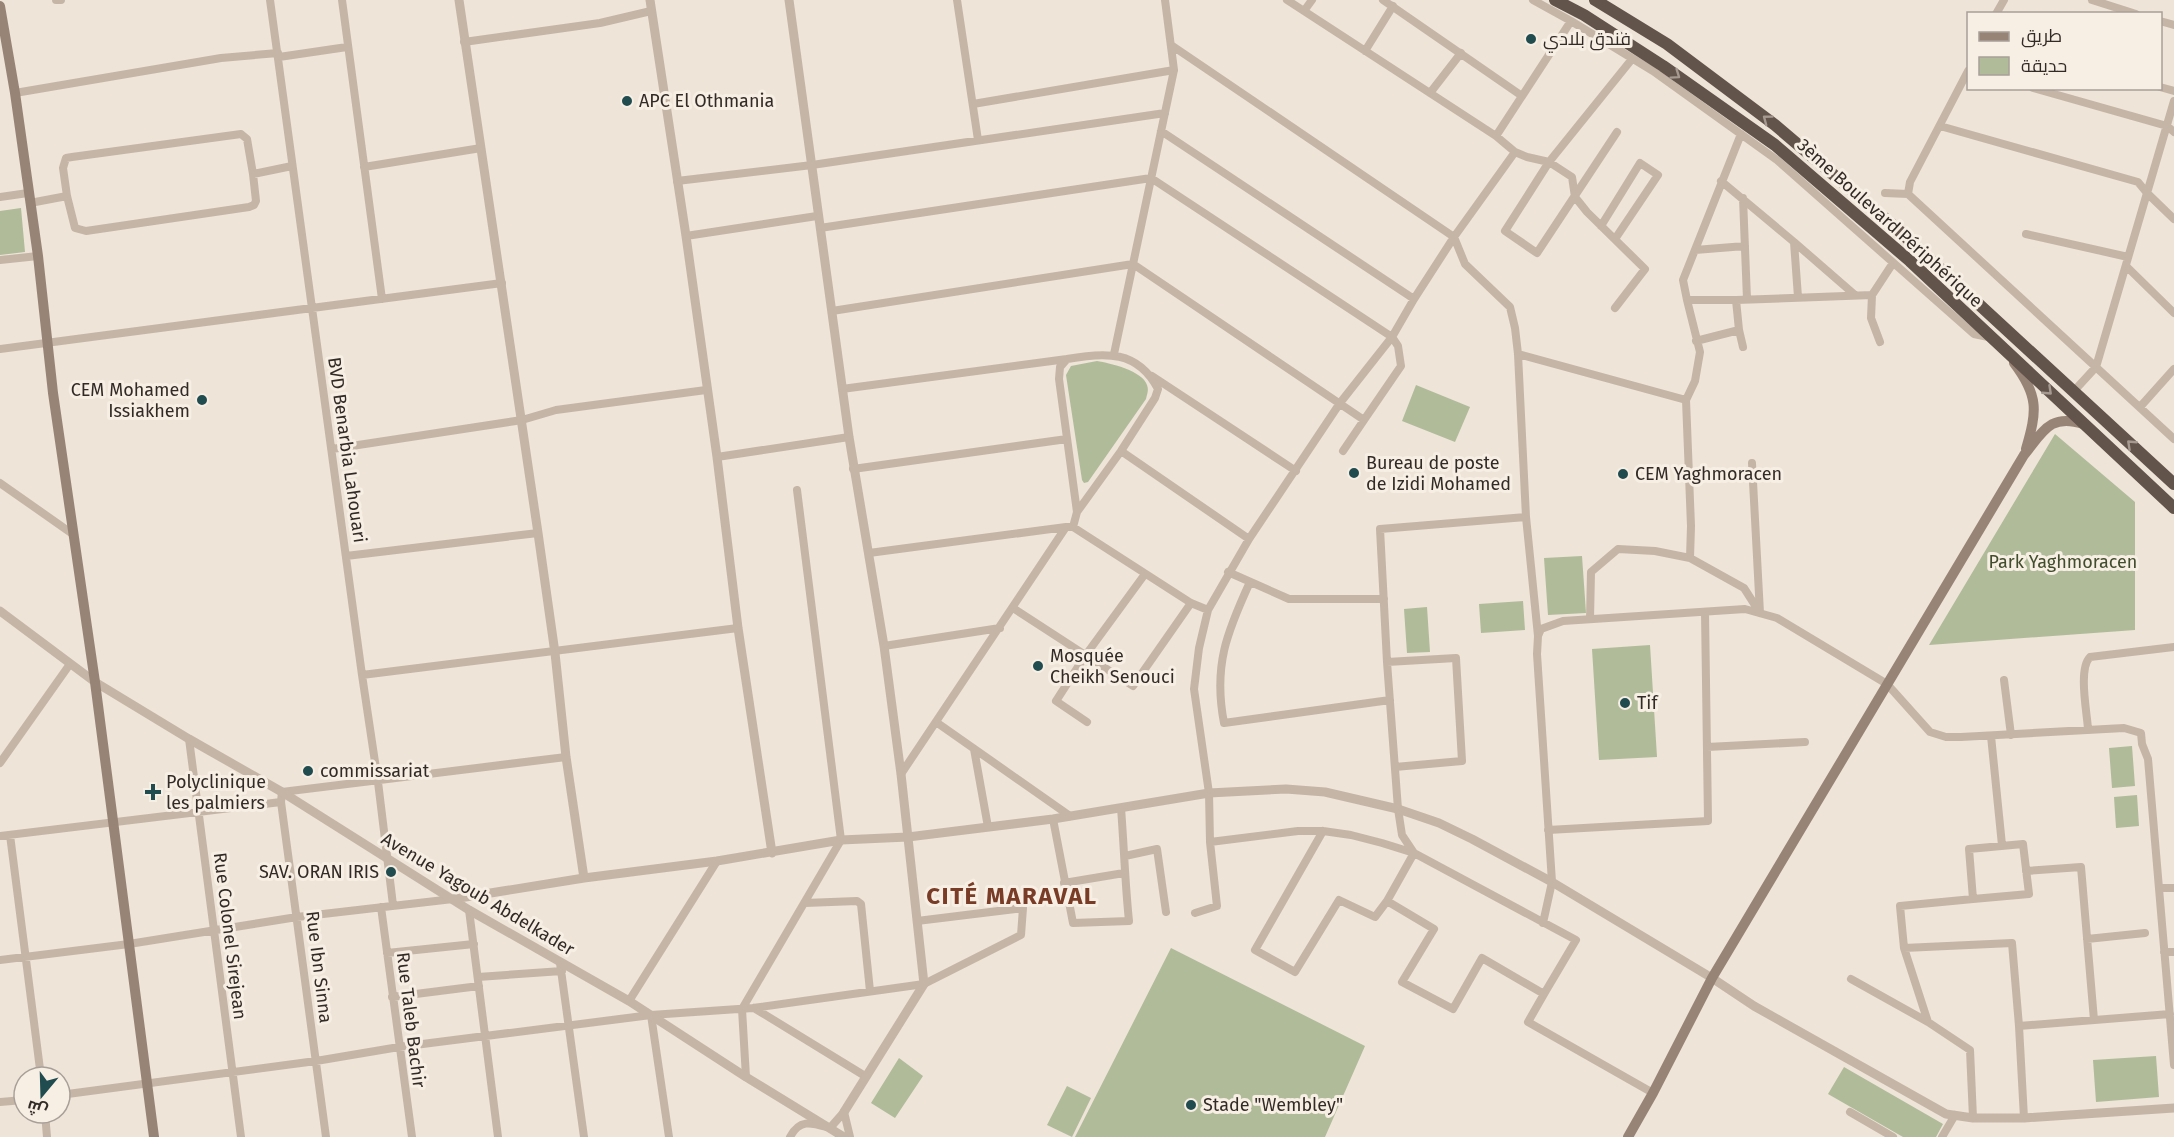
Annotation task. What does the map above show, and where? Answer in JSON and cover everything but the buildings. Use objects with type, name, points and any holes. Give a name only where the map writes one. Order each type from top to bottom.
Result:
[{"type":"highway","name":"3ème Boulevard Périphérique","points":[[1555,0],[1584,15],[1663,66],[1775,145],[1910,261],[2174,508]]},
{"type":"highway","name":"3ème Boulevard Périphérique","points":[[1595,0],[1667,44],[1775,125],[1895,227],[2174,484]]},
{"type":"main road","points":[[0,6],[38,256],[47,344],[154,1137]]},
{"type":"main road","points":[[1993,338],[2026,380],[2034,397],[2034,416],[2024,455]]},
{"type":"main road","points":[[1628,1137],[1713,978],[2024,455],[2053,422],[2061,419],[2084,424]]},
{"type":"street","points":[[56,0],[62,0]]},
{"type":"street","name":"BVD Benarbia Lahouari","points":[[270,0],[393,905]]},
{"type":"street","points":[[342,0],[382,299]]},
{"type":"street","points":[[459,0],[522,420],[584,878]]},
{"type":"street","points":[[650,0],[686,236],[738,628],[772,852]]},
{"type":"street","points":[[789,0],[849,437],[884,646],[901,774],[924,984],[844,1112],[837,1134],[806,1121],[798,1125],[790,1137]]},
{"type":"street","points":[[957,0],[978,140]]},
{"type":"street","points":[[1114,354],[1174,70],[1165,0]]},
{"type":"street","points":[[1287,0],[1496,136],[1515,152],[1527,158],[1549,162],[1572,177],[1575,197],[1601,226],[1645,268],[1615,308]]},
{"type":"street","points":[[1304,11],[1312,0]]},
{"type":"street","points":[[1383,0],[1522,96]]},
{"type":"street","points":[[1533,0],[1632,59],[1777,160],[1974,334],[1993,338]]},
{"type":"street","points":[[2092,0],[2130,12]]},
{"type":"street","points":[[1365,51],[1393,6]]},
{"type":"street","points":[[464,42],[600,23],[651,11]]},
{"type":"street","points":[[1496,136],[1571,21]]},
{"type":"street","points":[[1171,45],[1454,237],[1465,264],[1510,307],[1518,354],[1526,517],[1538,636],[1537,654],[1552,882],[1543,923]]},
{"type":"street","points":[[15,93],[220,58],[278,55],[347,47]]},
{"type":"street","points":[[1430,93],[1461,53]]},
{"type":"street","points":[[1617,132],[1537,253],[1505,231],[1549,162],[1632,59]]},
{"type":"street","points":[[973,104],[1174,70]]},
{"type":"street","points":[[1908,194],[1910,182],[1967,73]]},
{"type":"street","points":[[2039,90],[2167,126],[2174,132]]},
{"type":"street","points":[[2074,391],[2096,367],[2174,102]]},
{"type":"street","points":[[677,181],[812,165],[1165,113]]},
{"type":"street","points":[[1940,126],[2138,182],[2147,194],[2174,219]]},
{"type":"street","points":[[1161,131],[1414,299]]},
{"type":"street","points":[[241,134],[247,139],[256,201],[249,207],[86,231],[75,228],[67,196],[63,168],[66,158],[241,134]]},
{"type":"street","points":[[1690,558],[1691,526],[1686,400],[1695,381],[1700,352],[1683,280],[1741,134]]},
{"type":"street","points":[[364,167],[481,148]]},
{"type":"street","points":[[1195,913],[1217,906],[1210,842],[1209,793],[1194,689],[1199,648],[1208,610],[1249,539],[1340,403],[1392,337],[1454,237],[1515,152]]},
{"type":"street","points":[[1601,226],[1640,163],[1658,175],[1615,239]]},
{"type":"street","points":[[253,174],[292,166]]},
{"type":"street","points":[[820,228],[1151,178],[1392,337],[1398,346],[1401,366],[1343,451]]},
{"type":"street","points":[[1721,181],[1855,295]]},
{"type":"street","points":[[1885,193],[1908,194],[2174,439]]},
{"type":"street","points":[[0,197],[67,196]]},
{"type":"street","points":[[1743,198],[1748,299]]},
{"type":"street","points":[[686,236],[817,216]]},
{"type":"street","points":[[2026,234],[2127,261],[2174,313]]},
{"type":"street","points":[[1794,242],[1798,297]]},
{"type":"street","points":[[1695,250],[1745,246]]},
{"type":"street","points":[[0,260],[38,256]]},
{"type":"street","points":[[1880,342],[1871,318],[1872,295],[1893,263]]},
{"type":"street","points":[[832,311],[1133,264],[1364,420]]},
{"type":"street","points":[[0,349],[502,283]]},
{"type":"street","points":[[1687,300],[1872,295]]},
{"type":"street","points":[[1737,300],[1739,330],[1743,347]]},
{"type":"street","points":[[1696,340],[1739,330]]},
{"type":"street","points":[[842,389],[1093,354],[1114,354],[1134,363],[1296,471]]},
{"type":"street","points":[[1518,354],[1686,400]]},
{"type":"street","points":[[1067,359],[1060,368],[1059,379],[1077,512]]},
{"type":"street","points":[[2140,406],[2174,369]]},
{"type":"street","points":[[901,774],[1077,512],[1121,452],[1155,398],[1158,389],[1151,376]]},
{"type":"street","points":[[332,449],[522,420],[556,410],[706,390]]},
{"type":"street","points":[[717,457],[849,437]]},
{"type":"street","points":[[854,470],[1067,439]]},
{"type":"street","points":[[1121,452],[1249,539]]},
{"type":"street","points":[[1752,464],[1760,613]]},
{"type":"street","points":[[0,483],[74,536]]},
{"type":"street","points":[[746,1077],[742,1008],[842,840],[797,490]]},
{"type":"street","points":[[1414,853],[1402,835],[1398,809],[1380,529],[1526,517]]},
{"type":"street","points":[[869,553],[1069,527],[1191,603],[1208,610]]},
{"type":"street","points":[[346,556],[538,533]]},
{"type":"street","points":[[1590,619],[1591,572],[1618,549],[1655,551],[1690,558],[1744,588],[1760,613]]},
{"type":"street","points":[[1228,572],[1289,599],[1384,599]]},
{"type":"street","points":[[1087,722],[1056,701],[1085,656],[1146,574]]},
{"type":"street","points":[[1250,582],[1232,621],[1224,647],[1220,698],[1224,723],[1390,700]]},
{"type":"street","points":[[1013,608],[1133,686],[1191,603]]},
{"type":"street","points":[[1538,636],[1541,629],[1563,621],[1745,609],[1777,618],[1887,684],[1930,732],[1946,737],[2124,728],[2140,733],[2148,759],[2174,1065]]},
{"type":"street","name":"Avenue Yagoub Abdelkader","points":[[0,611],[94,682],[561,967],[629,1001],[837,1134]]},
{"type":"street","points":[[1548,830],[1708,821],[1705,612]]},
{"type":"street","points":[[362,675],[555,653],[738,628]]},
{"type":"street","points":[[884,646],[1000,628]]},
{"type":"street","points":[[2088,729],[2084,670],[2085,663],[2090,657],[2174,647]]},
{"type":"street","points":[[1387,662],[1456,658],[1462,762],[1395,767]]},
{"type":"street","points":[[0,763],[70,664]]},
{"type":"street","points":[[2004,680],[2011,735]]},
{"type":"street","points":[[936,722],[1070,816]]},
{"type":"street","points":[[1991,736],[2002,845]]},
{"type":"street","name":"Rue Colonel Sirejean","points":[[189,739],[241,1137]]},
{"type":"street","points":[[1707,747],[1805,742]]},
{"type":"street","points":[[974,749],[988,827]]},
{"type":"street","points":[[0,836],[566,757]]},
{"type":"street","points":[[0,960],[129,944],[297,916],[453,899],[584,878],[717,861],[842,840],[908,837],[1053,819],[1209,793],[1286,789],[1325,792],[1398,809],[1439,823],[1552,882],[1713,978],[1754,1006],[1946,1114],[1973,1118],[2024,1118],[2174,1108]]},
{"type":"street","name":"Rue Ibn Sinna","points":[[282,797],[326,1137]]},
{"type":"street","points":[[1053,819],[1073,923],[1129,921],[1124,873],[1122,808]]},
{"type":"street","points":[[1210,842],[1298,831],[1323,831],[1351,835],[1414,853],[1576,940],[1528,1022],[1653,1093]]},
{"type":"street","points":[[1323,831],[1255,950],[1295,972],[1339,900],[1375,917],[1387,901],[1414,853]]},
{"type":"street","points":[[10,835],[40,1065]]},
{"type":"street","points":[[1928,1022],[1904,948],[1900,906],[2029,894],[2023,844],[1969,849],[1973,899]]},
{"type":"street","points":[[1125,855],[1157,849],[1166,912]]},
{"type":"street","points":[[629,1001],[717,861]]},
{"type":"street","points":[[2026,871],[2081,867],[2094,1020]]},
{"type":"street","points":[[1064,883],[1124,873]]},
{"type":"street","points":[[2159,888],[2174,888]]},
{"type":"street","points":[[805,903],[857,901],[861,904],[870,991]]},
{"type":"street","points":[[1387,901],[1434,930],[1402,982],[1453,1009],[1482,958],[1544,994]]},
{"type":"street","name":"Rue Taleb Bachir","points":[[381,907],[412,1137]]},
{"type":"street","points":[[72,1093],[233,1073],[399,1047],[651,1015],[753,1008],[924,984],[1021,935],[1023,908],[917,921]]},
{"type":"street","points":[[469,910],[498,1137]]},
{"type":"street","points":[[2087,939],[2145,933]]},
{"type":"street","points":[[1904,948],[2012,943],[2024,1118]]},
{"type":"street","points":[[387,953],[474,944]]},
{"type":"street","points":[[2164,952],[2174,952]]},
{"type":"street","points":[[392,997],[561,967],[584,1137]]},
{"type":"street","points":[[1851,979],[1928,1022],[1970,1050],[1973,1118]]},
{"type":"street","points":[[753,1008],[865,1076]]},
{"type":"street","points":[[2019,1026],[2170,1014]]},
{"type":"street","points":[[651,1015],[669,1137]]},
{"type":"street","points":[[844,1112],[850,1137]]},
{"type":"street","points":[[1850,1112],[1893,1137]]},
{"type":"street","points":[[1942,1137],[1955,1115]]},
{"type":"green space","points":[[21,208],[25,252],[0,255],[0,211]]},
{"type":"green space","points":[[1097,361],[1133,372],[1144,380],[1148,391],[1146,399],[1088,482],[1084,483],[1066,375],[1071,366]]},
{"type":"green space","points":[[1416,385],[1470,407],[1455,442],[1402,421]]},
{"type":"green space","name":"Park Yaghmoracen","points":[[2055,434],[2135,502],[2135,630],[1929,645]]},
{"type":"green space","points":[[1582,556],[1586,613],[1548,615],[1544,558]]},
{"type":"green space","points":[[1523,601],[1525,630],[1481,633],[1479,604]]},
{"type":"green space","points":[[1427,607],[1430,652],[1407,653],[1404,609]]},
{"type":"green space","name":"Tif","points":[[1650,645],[1657,757],[1599,760],[1592,649]]},
{"type":"green space","points":[[2132,746],[2135,786],[2112,788],[2109,748]]},
{"type":"green space","points":[[2137,795],[2139,826],[2116,828],[2114,797]]},
{"type":"green space","points":[[1171,948],[1365,1046],[1325,1137],[1075,1137]]},
{"type":"green space","points":[[2156,1056],[2159,1097],[2096,1102],[2093,1060]]},
{"type":"green space","points":[[899,1058],[923,1076],[895,1118],[871,1103]]},
{"type":"green space","points":[[1844,1067],[1943,1124],[1936,1137],[1903,1137],[1828,1094]]},
{"type":"green space","points":[[1067,1086],[1091,1098],[1072,1137],[1047,1125]]},
{"type":"place","name":"فندق بلادي","points":[[1531,39]]},
{"type":"place","name":"APC El Othmania","points":[[627,101]]},
{"type":"place","name":"CEM Mohamed Issiakhem","points":[[202,400]]},
{"type":"place","name":"Bureau de poste de Izidi Mohamed","points":[[1354,473]]},
{"type":"place","name":"CEM Yaghmoracen","points":[[1623,474]]},
{"type":"place","name":"Mosquée Cheikh Senouci","points":[[1038,666]]},
{"type":"place","name":"Tif","points":[[1625,703]]},
{"type":"place","name":"commissariat","points":[[308,771]]},
{"type":"place","name":"Polyclinique les palmiers","points":[[153,792]]},
{"type":"place","name":"SAV. ORAN IRIS","points":[[391,872]]},
{"type":"place","name":"Stade \"Wembley\"","points":[[1191,1105]]},
{"type":"district","name":"CITÉ MARAVAL","points":[[1012,896]]}]
